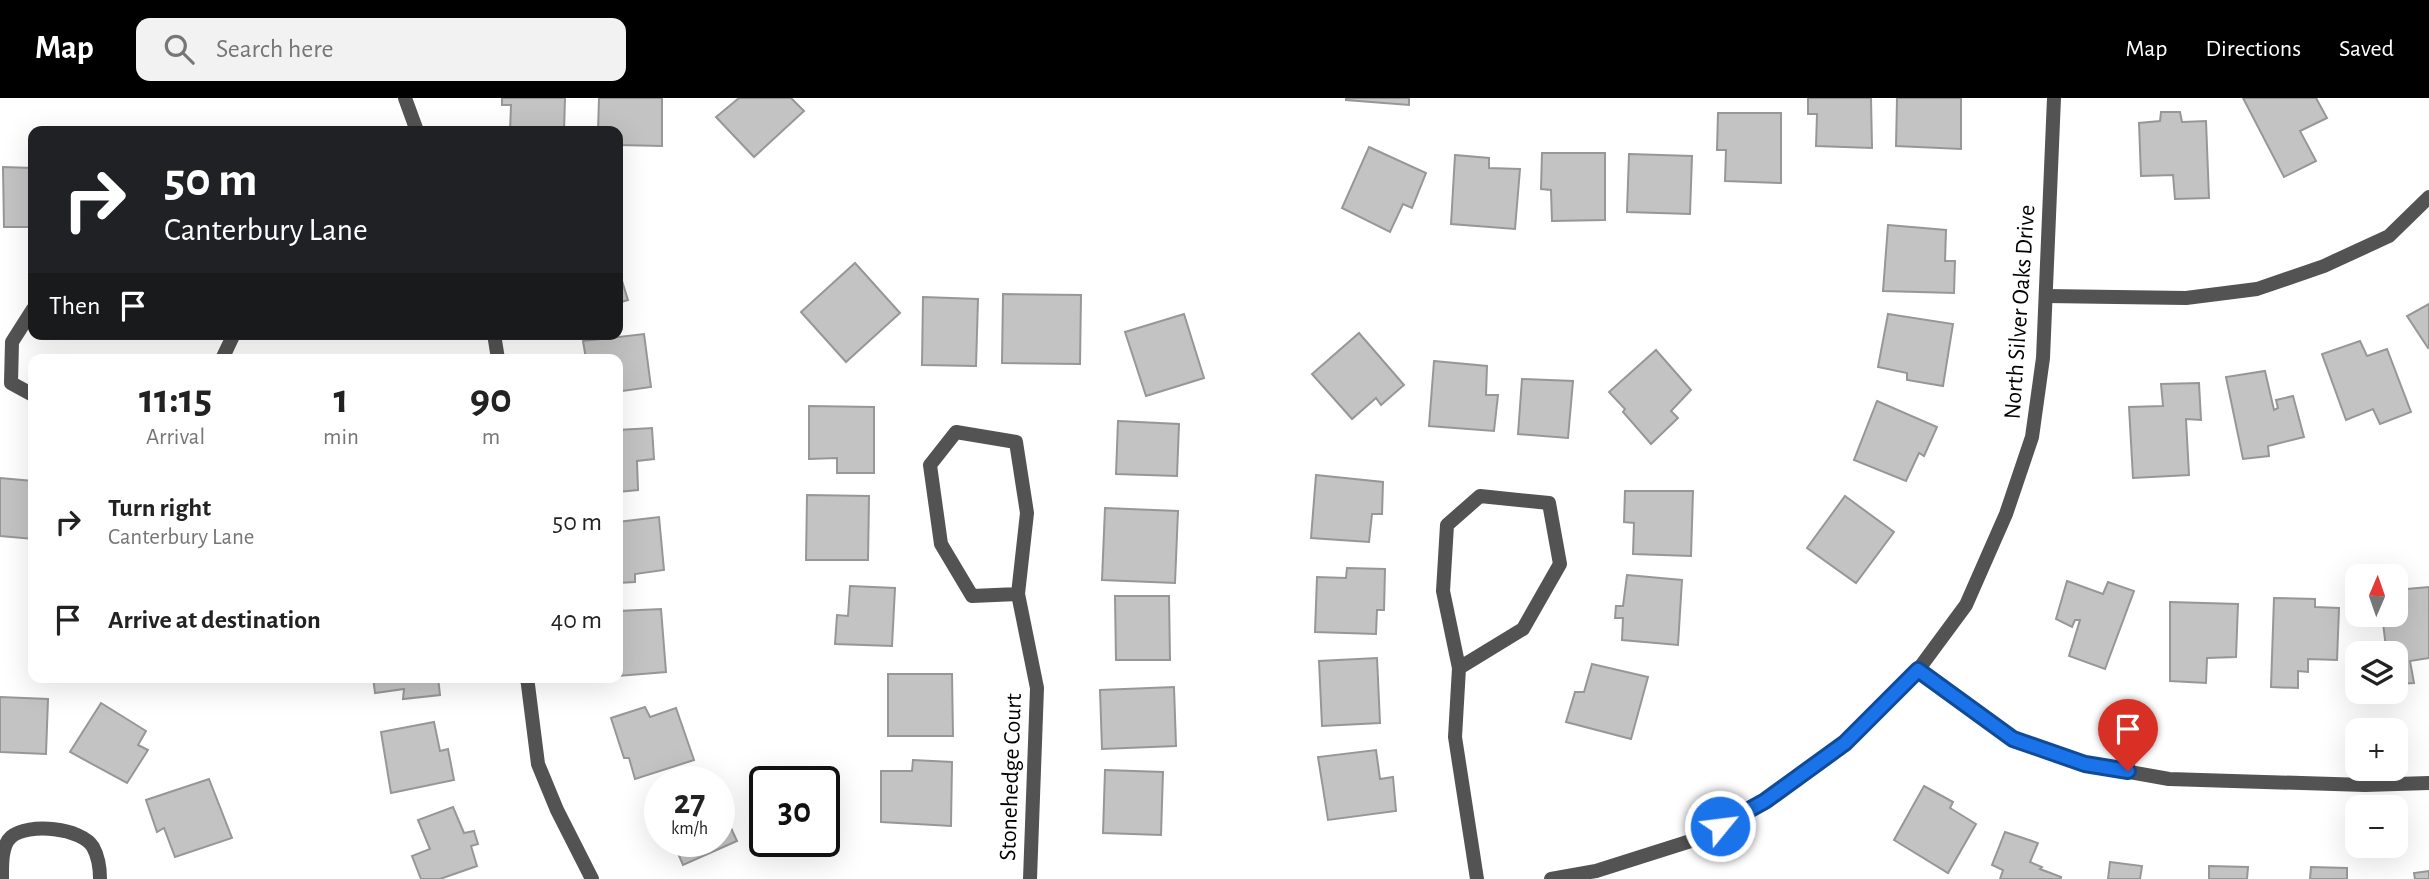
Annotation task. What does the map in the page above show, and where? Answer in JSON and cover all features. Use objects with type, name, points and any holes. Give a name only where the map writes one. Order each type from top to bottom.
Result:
[{"type":"street","points":[[405,98],[415,126]]},
{"type":"street","name":"North Silver Oaks Drive","points":[[1551,879],[1596,871],[1696,839],[1765,801],[1845,743],[1918,670],[1966,605],[2006,514],[2032,437],[2043,358],[2054,98]]},
{"type":"street","points":[[2046,296],[2186,298],[2257,289],[2324,266],[2389,236],[2429,197]]},
{"type":"street","points":[[28,317],[12,342],[11,383],[28,392]]},
{"type":"street","name":"Stonehedge Court","points":[[1018,594],[972,596],[941,544],[930,465],[956,432],[1016,442],[1027,513],[1018,594],[1037,688],[1030,879]]},
{"type":"street","points":[[1459,668],[1524,629],[1560,564],[1549,503],[1480,496],[1447,525],[1443,592],[1459,668],[1455,737],[1477,879]]},
{"type":"street","points":[[1918,670],[2013,739],[2085,764],[2169,779],[2365,785],[2429,783]]},
{"type":"street","points":[[528,683],[538,764],[557,810],[592,879]]},
{"type":"street","points":[[2,879],[3,854],[10,838],[21,832],[45,829],[75,833],[93,845],[100,868],[100,879]]},
{"type":"building","points":[[502,98],[565,98],[564,126],[510,126],[511,105],[502,105]]},
{"type":"building","points":[[599,98],[662,98],[662,146],[623,145],[623,126],[598,126]]},
{"type":"building","points":[[739,98],[791,98],[804,111],[754,157],[716,117]]},
{"type":"building","points":[[1409,98],[1409,105],[1346,100]]},
{"type":"building","points":[[1808,98],[1871,98],[1872,148],[1816,146],[1817,114],[1808,114]]},
{"type":"building","points":[[1897,98],[1961,98],[1961,149],[1896,146]]},
{"type":"building","points":[[2243,98],[2316,98],[2327,118],[2300,131],[2316,161],[2284,177]]},
{"type":"building","points":[[2161,112],[2180,112],[2182,122],[2206,121],[2209,198],[2175,199],[2173,175],[2141,176],[2139,123],[2160,121]]},
{"type":"building","points":[[1718,113],[1781,113],[1781,183],[1725,181],[1726,150],[1717,150]]},
{"type":"building","points":[[1369,147],[1426,173],[1412,208],[1403,204],[1390,232],[1342,208]]},
{"type":"building","points":[[1542,153],[1605,153],[1605,220],[1552,221],[1551,190],[1541,189]]},
{"type":"building","points":[[1629,154],[1692,156],[1690,214],[1627,212]]},
{"type":"building","points":[[1455,155],[1489,158],[1489,168],[1520,169],[1515,229],[1451,224]]},
{"type":"building","points":[[3,167],[28,168],[28,227],[4,227]]},
{"type":"building","points":[[1888,225],[1946,230],[1945,261],[1955,261],[1954,293],[1883,291]]},
{"type":"building","points":[[855,263],[900,313],[846,362],[801,312]]},
{"type":"building","points":[[623,284],[628,300],[623,302]]},
{"type":"building","points":[[1003,294],[1081,295],[1080,364],[1002,363]]},
{"type":"building","points":[[923,297],[978,299],[976,366],[922,365]]},
{"type":"building","points":[[2429,304],[2429,347],[2428,348],[2407,316]]},
{"type":"building","points":[[1184,314],[1204,378],[1146,396],[1125,332]]},
{"type":"building","points":[[1888,314],[1953,324],[1943,386],[1907,380],[1907,373],[1878,367]]},
{"type":"building","points":[[1359,333],[1404,385],[1381,405],[1376,398],[1352,419],[1312,374]]},
{"type":"building","points":[[644,334],[651,387],[623,391],[623,354],[585,354],[583,341],[623,340],[623,336]]},
{"type":"building","points":[[2360,341],[2367,356],[2387,349],[2411,412],[2380,424],[2373,409],[2346,420],[2322,354]]},
{"type":"building","points":[[1656,350],[1691,390],[1671,411],[1678,418],[1651,444],[1609,392]]},
{"type":"building","points":[[1434,361],[1487,366],[1486,395],[1498,395],[1494,431],[1429,426]]},
{"type":"building","points":[[2265,371],[2274,410],[2278,408],[2276,400],[2293,396],[2304,437],[2268,446],[2269,456],[2243,459],[2226,377]]},
{"type":"building","points":[[1522,379],[1573,381],[1568,438],[1518,434]]},
{"type":"building","points":[[2199,383],[2201,420],[2186,419],[2189,475],[2133,478],[2129,407],[2163,406],[2161,384]]},
{"type":"building","points":[[1877,401],[1937,427],[1924,456],[1919,453],[1906,481],[1854,460]]},
{"type":"building","points":[[809,406],[874,407],[874,473],[837,473],[837,458],[809,459]]},
{"type":"building","points":[[1118,421],[1179,424],[1177,476],[1116,474]]},
{"type":"building","points":[[652,428],[654,459],[637,461],[638,490],[623,492],[623,430]]},
{"type":"building","points":[[1316,475],[1383,482],[1382,514],[1372,514],[1369,542],[1311,538]]},
{"type":"building","points":[[0,478],[28,481],[28,539],[0,536]]},
{"type":"building","points":[[1625,491],[1693,491],[1691,556],[1633,554],[1634,523],[1624,522]]},
{"type":"building","points":[[807,495],[869,496],[868,560],[806,560]]},
{"type":"building","points":[[1845,496],[1894,532],[1856,583],[1807,548]]},
{"type":"building","points":[[1105,508],[1178,511],[1175,583],[1102,580]]},
{"type":"building","points":[[659,517],[664,570],[635,574],[635,582],[623,583],[623,521]]},
{"type":"building","points":[[1347,568],[1385,569],[1384,610],[1377,610],[1376,634],[1315,632],[1317,577],[1346,578]]},
{"type":"building","points":[[1627,575],[1682,580],[1678,645],[1622,640],[1623,618],[1615,618],[1616,606],[1623,606]]},
{"type":"building","points":[[2067,581],[2103,594],[2108,582],[2134,591],[2105,669],[2069,656],[2080,620],[2075,620],[2072,627],[2056,619]]},
{"type":"building","points":[[850,586],[895,588],[892,646],[835,644],[837,615],[848,616]]},
{"type":"building","points":[[2429,587],[2429,658],[2410,661],[2414,683],[2408,683],[2408,641],[2385,641],[2384,627],[2408,627],[2408,589]]},
{"type":"building","points":[[1115,596],[1169,596],[1170,660],[1116,660]]},
{"type":"building","points":[[2274,598],[2315,599],[2315,607],[2339,608],[2337,660],[2308,659],[2308,672],[2298,671],[2298,688],[2271,687]]},
{"type":"building","points":[[2170,602],[2238,604],[2236,657],[2207,658],[2206,683],[2170,681]]},
{"type":"building","points":[[661,609],[666,672],[623,676],[623,611]]},
{"type":"building","points":[[1377,658],[1380,723],[1322,726],[1319,661]]},
{"type":"building","points":[[1592,664],[1648,677],[1631,739],[1566,722],[1575,692],[1584,692]]},
{"type":"building","points":[[888,674],[952,674],[953,736],[888,736]]},
{"type":"building","points":[[374,683],[439,683],[440,695],[403,699],[404,689],[375,693]]},
{"type":"building","points":[[1174,687],[1176,746],[1102,749],[1100,690]]},
{"type":"building","points":[[0,697],[48,699],[46,754],[0,752]]},
{"type":"building","points":[[101,703],[146,731],[138,745],[148,750],[127,783],[70,752]]},
{"type":"building","points":[[645,707],[650,717],[676,708],[694,760],[675,766],[644,766],[644,776],[635,779],[629,758],[624,758],[611,718]]},
{"type":"building","points":[[434,722],[440,751],[448,749],[454,780],[391,793],[381,732]]},
{"type":"building","points":[[1376,750],[1380,779],[1393,777],[1396,811],[1328,820],[1318,757]]},
{"type":"building","points":[[913,760],[952,762],[951,826],[881,822],[881,771],[912,771]]},
{"type":"building","points":[[1105,770],[1163,772],[1161,835],[1103,833]]},
{"type":"building","points":[[209,779],[232,838],[175,857],[164,828],[157,832],[146,800]]},
{"type":"building","points":[[1924,786],[1953,802],[1950,808],[1976,824],[1948,873],[1894,840]]},
{"type":"building","points":[[453,807],[464,833],[474,831],[478,844],[471,846],[477,866],[440,879],[421,879],[412,856],[430,849],[418,820]]},
{"type":"building","points":[[2005,832],[2038,843],[2030,862],[2061,879],[2000,879],[2003,870],[1992,865]]},
{"type":"building","points":[[680,857],[701,857],[683,865]]},
{"type":"building","points":[[2110,862],[2142,866],[2140,879],[2108,879]]},
{"type":"building","points":[[2209,866],[2248,867],[2247,879],[2209,879]]},
{"type":"building","points":[[2311,867],[2347,868],[2347,879],[2310,879]]},
{"type":"building","points":[[2429,871],[2429,879],[2415,879],[2414,873]]},
{"type":"route","points":[[1720,826],[1765,801],[1845,743],[1918,670],[2013,739],[2085,764],[2128,771]]}]
